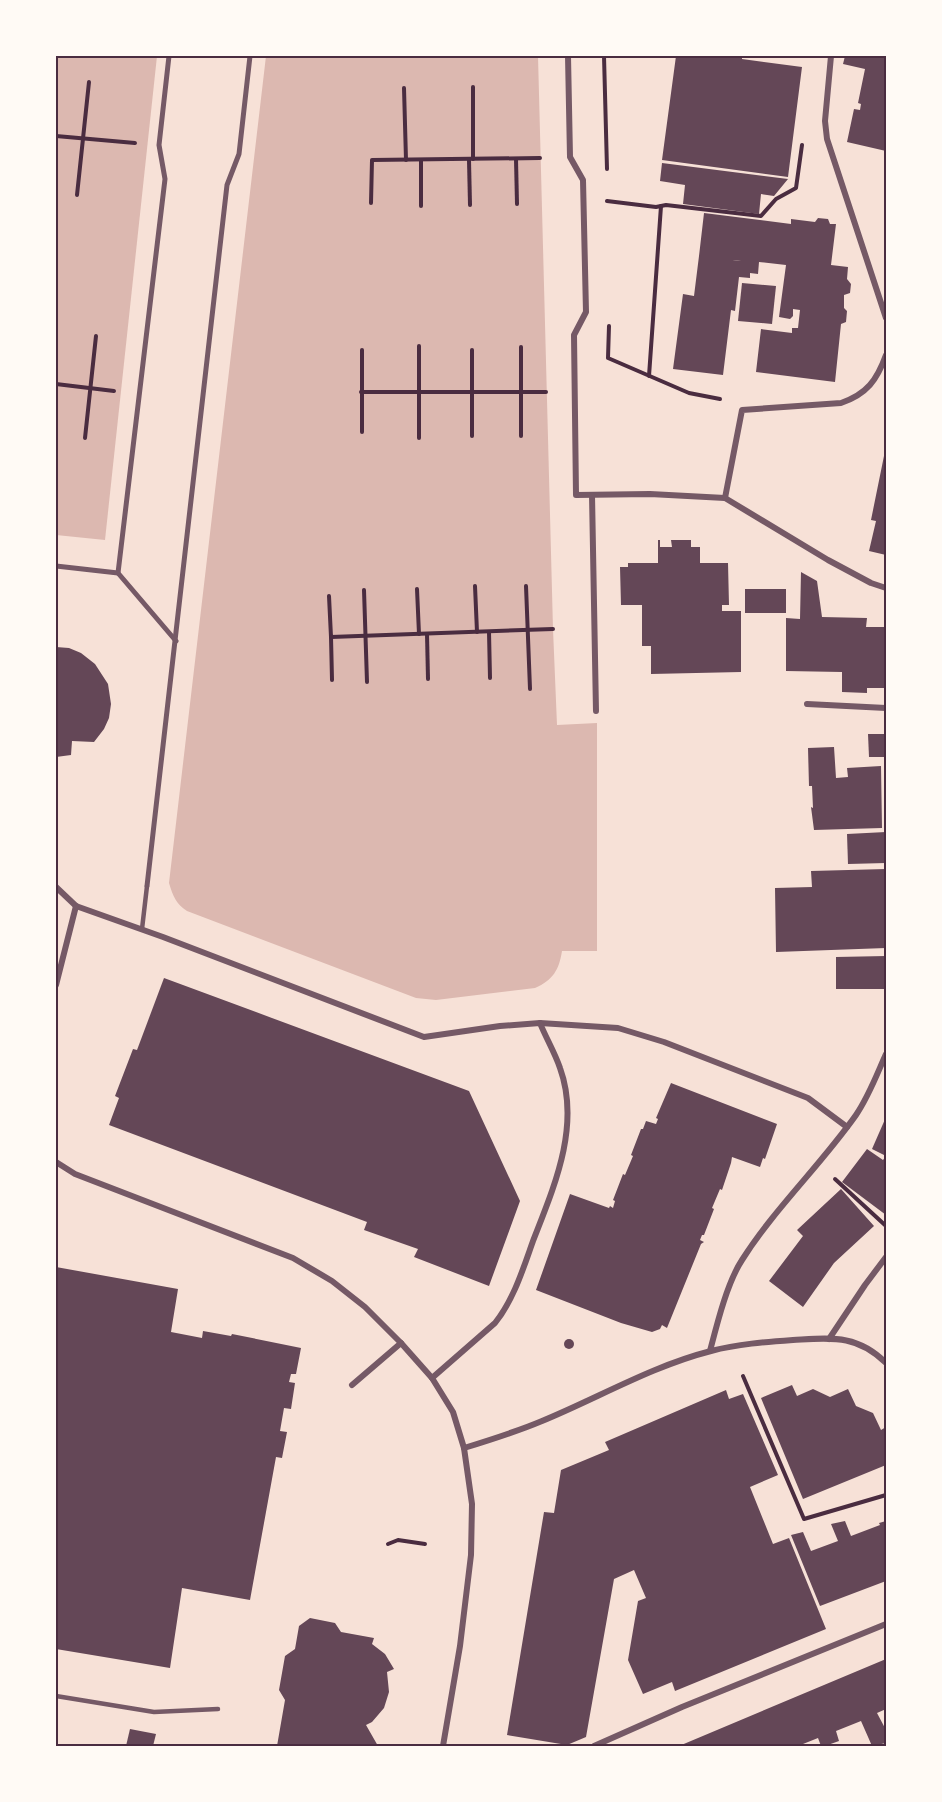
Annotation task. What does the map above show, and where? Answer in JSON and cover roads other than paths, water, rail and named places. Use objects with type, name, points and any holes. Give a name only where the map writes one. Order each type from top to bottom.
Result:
[{"type":"street","points":[[118,573],[165,179],[159,145],[169,56]]},
{"type":"street","points":[[147,886],[227,185],[239,154],[250,56]]},
{"type":"street","points":[[568,56],[570,157],[583,180],[586,312],[574,335],[576,495],[650,494],[725,498],[836,564],[871,583],[886,588]]},
{"type":"street","points":[[831,56],[825,121],[827,135],[886,318]]},
{"type":"street","points":[[725,498],[742,410],[841,403],[856,398],[873,382],[886,355]]},
{"type":"street","points":[[592,495],[596,711]]},
{"type":"street","points":[[56,566],[118,573],[176,641]]},
{"type":"street","points":[[807,704],[886,708]]},
{"type":"street","points":[[56,887],[76,906],[424,1037],[500,1026],[540,1023],[618,1028],[664,1042],[808,1098],[847,1127]]},
{"type":"street","points":[[56,985],[76,906]]},
{"type":"street","points":[[432,1378],[495,1323],[502,1314],[514,1291],[558,1175],[566,1137],[567,1111],[564,1083],[561,1069],[540,1023]]},
{"type":"street","points":[[710,1351],[720,1314],[741,1261],[786,1201],[847,1127],[866,1098],[886,1054]]},
{"type":"street","points":[[56,1162],[75,1174],[293,1258],[332,1281],[365,1307],[432,1378],[453,1412],[464,1448],[472,1504],[471,1555],[460,1646],[443,1746]]},
{"type":"street","points":[[830,1339],[886,1257]]},
{"type":"street","points":[[464,1448],[532,1425],[672,1364],[710,1351],[746,1344],[830,1339],[855,1341],[876,1352],[886,1363]]},
{"type":"street","points":[[352,1385],[401,1343]]},
{"type":"street","points":[[594,1746],[682,1707],[886,1624]]},
{"type":"lane","points":[[142,929],[147,886]]},
{"type":"lane","points":[[56,1696],[154,1712],[218,1709]]}]
